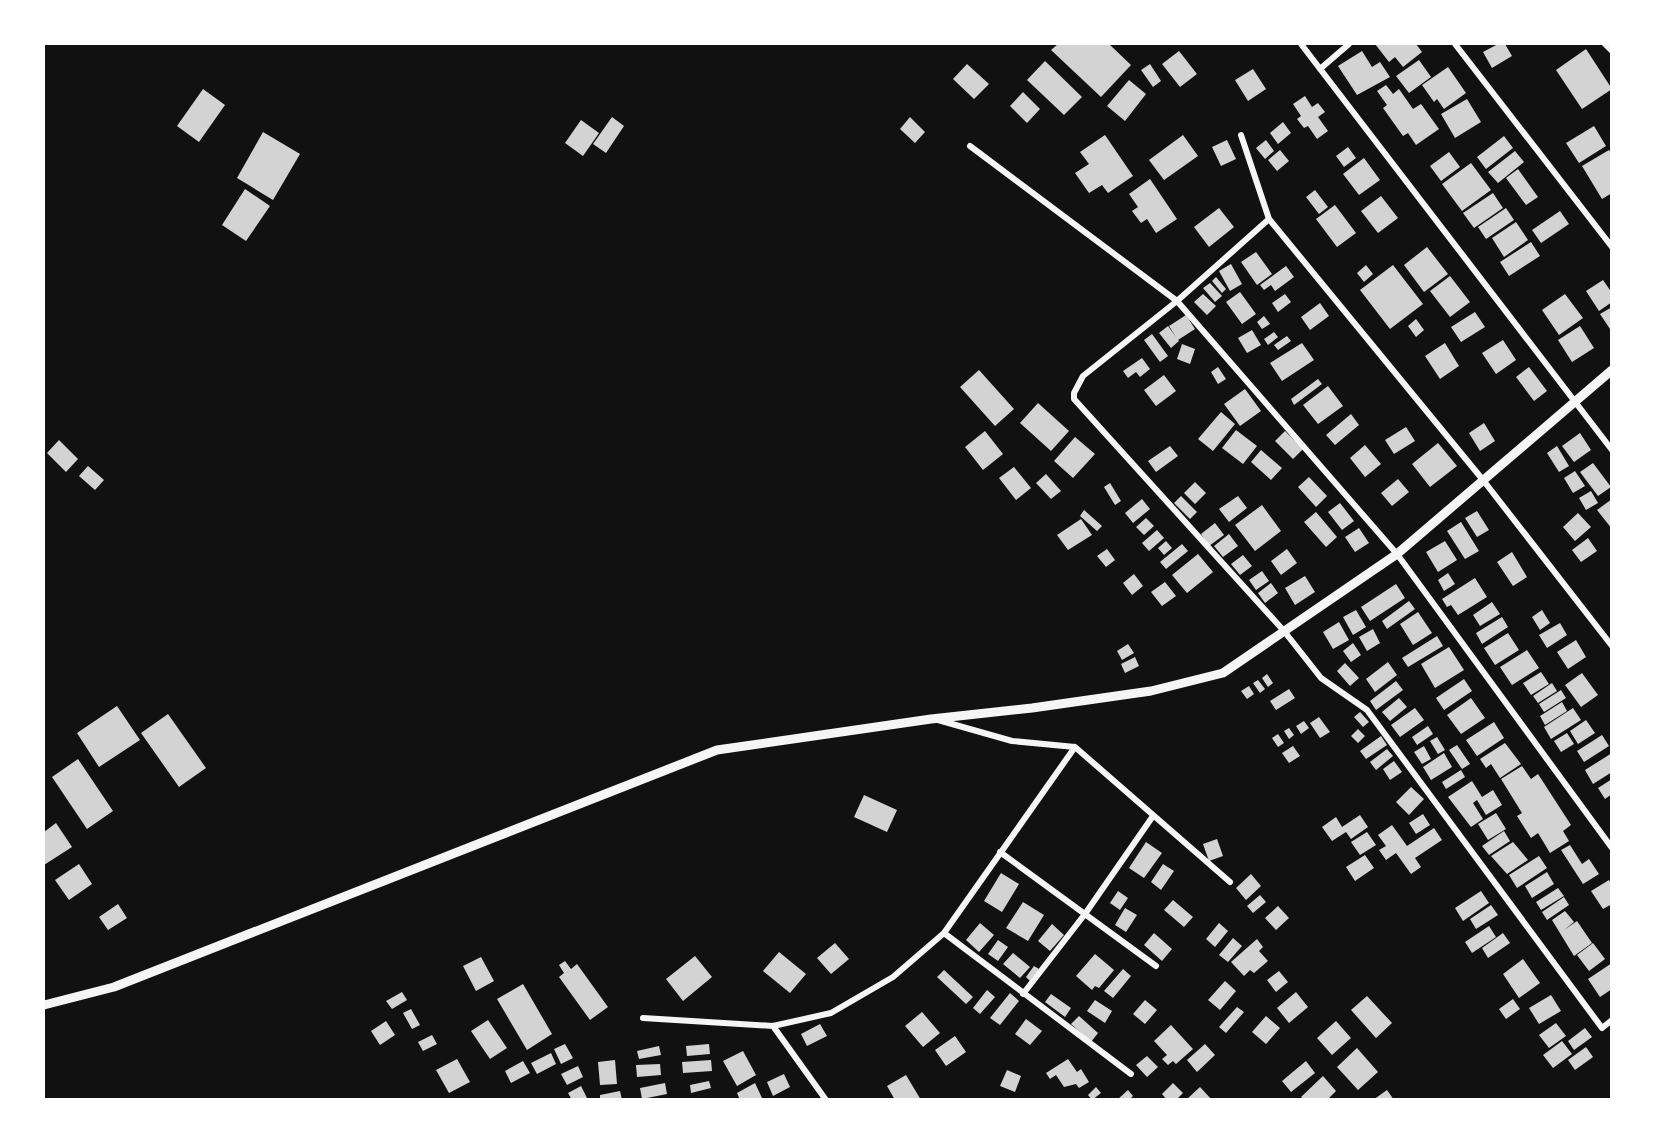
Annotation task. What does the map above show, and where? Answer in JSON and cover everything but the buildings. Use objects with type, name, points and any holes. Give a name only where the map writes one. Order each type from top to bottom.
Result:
[{"type":"street","points":[[1301,44],[1611,450]]},
{"type":"street","points":[[1320,69],[1348,44]]},
{"type":"street","points":[[1455,44],[1611,247]]},
{"type":"street","points":[[1605,44],[1611,51]]},
{"type":"street","points":[[1241,135],[1269,219],[1483,480],[1611,646]]},
{"type":"street","points":[[970,146],[1177,301],[1397,555],[1611,848]]},
{"type":"street","points":[[1269,219],[1177,301],[1083,376],[1074,393],[1074,399],[1284,631],[1321,678],[1367,710],[1602,1028],[1611,1020]]},
{"type":"street","points":[[44,1005],[114,987],[717,750],[1151,691],[1223,673],[1397,555],[1611,370]]},
{"type":"street","points":[[932,719],[1012,741],[1075,747],[1230,882]]},
{"type":"street","points":[[644,1018],[773,1026],[831,1013],[893,977],[944,933],[1075,747]]},
{"type":"street","points":[[1023,994],[1084,914],[1153,816]]},
{"type":"street","points":[[1000,852],[1156,966]]},
{"type":"street","points":[[944,933],[1131,1074]]},
{"type":"street","points":[[773,1026],[826,1100]]}]
